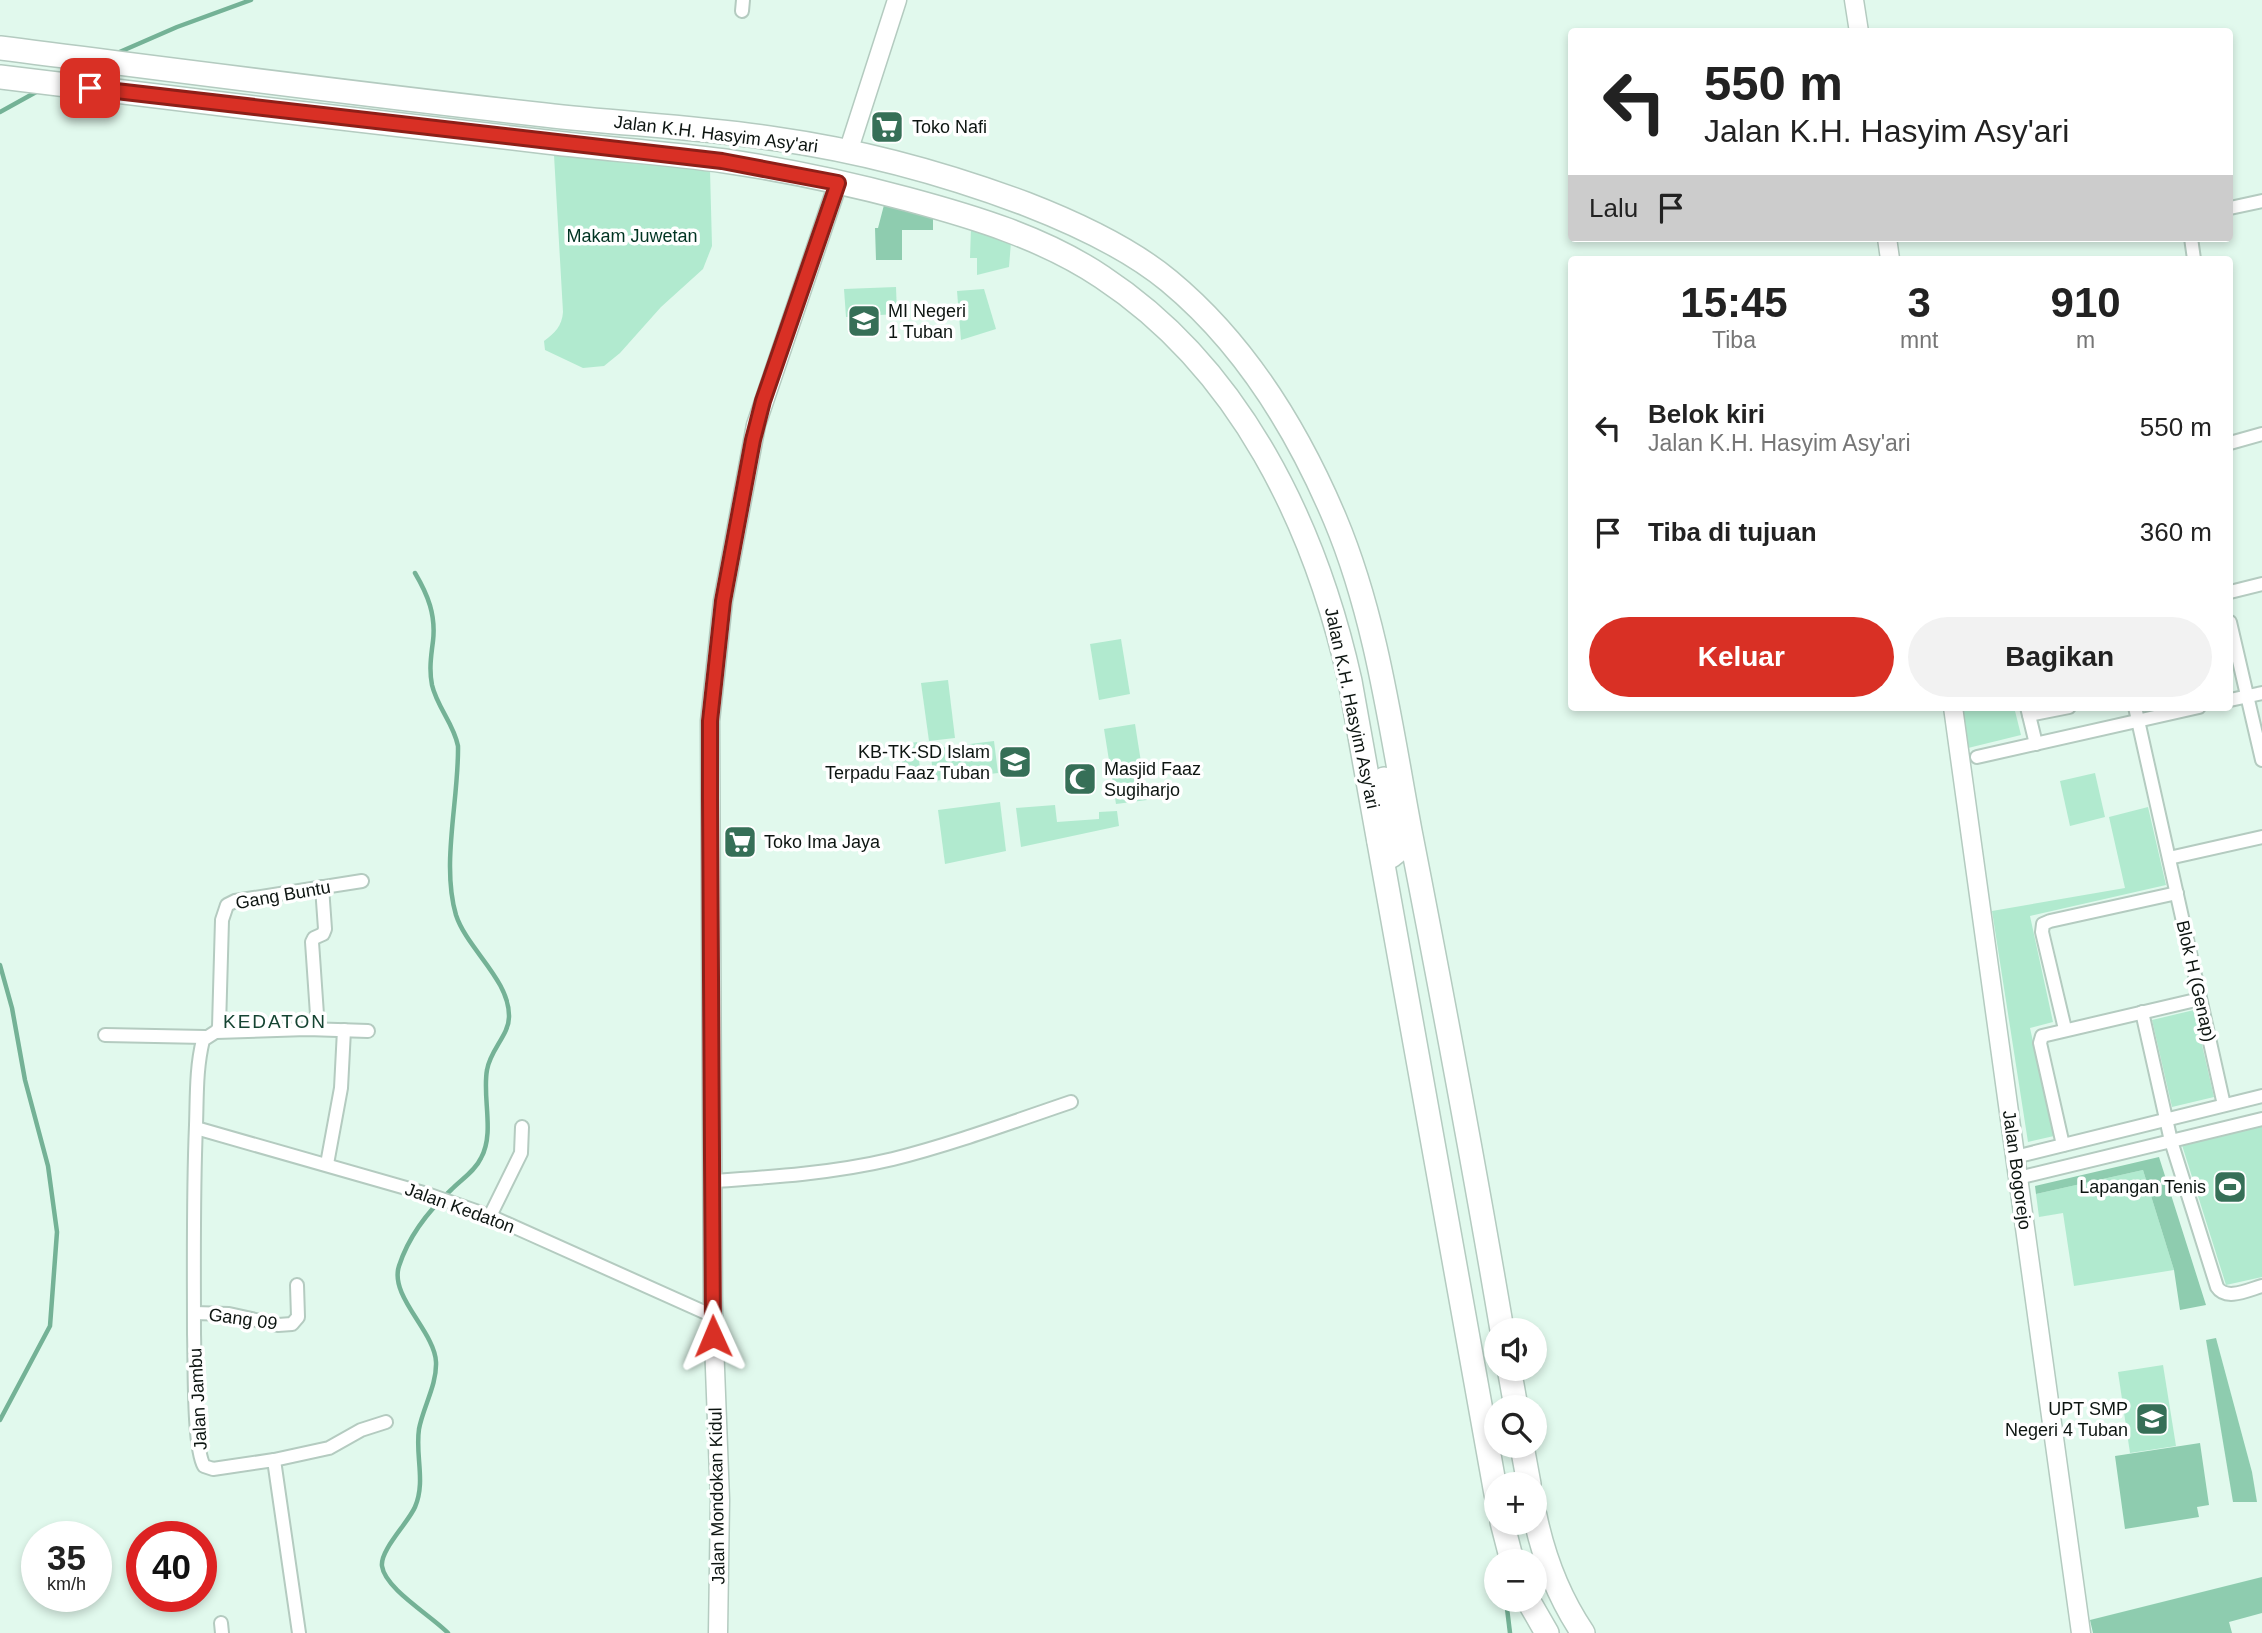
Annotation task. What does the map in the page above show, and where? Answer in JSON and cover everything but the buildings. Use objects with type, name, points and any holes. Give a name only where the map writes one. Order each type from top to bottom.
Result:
[{"type":"highway","name":"Jalan K.H. Hasyim Asy'ari","points":[[0,48],[814,145],[967,184],[1045,212],[1082,228],[1170,282],[1239,352],[1264,384],[1314,474],[1335,520],[1355,575],[1378,667],[1419,876],[1500,1318]]},
{"type":"highway","name":"Jalan K.H. Hasyim Asy'ari","points":[[0,77],[550,143],[684,156],[767,168],[838,183],[939,207],[1007,230],[1079,263],[1138,303],[1166,327],[1207,371],[1250,428],[1274,470],[1324,582],[1334,612],[1350,681],[1492,1472]]},
{"type":"highway","points":[[513,111],[501,114],[499,121],[502,125],[660,142],[672,145],[684,156]]},
{"type":"highway","points":[[1378,667],[1370,683],[1370,695],[1397,849],[1395,854],[1384,854],[1378,840]]},
{"type":"highway","points":[[1419,876],[1409,864],[1402,864],[1399,868],[1428,1033],[1427,1045],[1419,1063]]},
{"type":"highway","points":[[1540,1535],[1548,1569],[1583,1633]]},
{"type":"highway","points":[[1535,1612],[1547,1633]]},
{"type":"street","points":[[848,152],[897,0]]},
{"type":"street","points":[[1854,0],[1858,28]]},
{"type":"street","name":"Jalan Mondokan Kidul","points":[[718,1633],[720,1500],[713,1317],[710,721],[723,601],[758,418],[838,183]]},
{"type":"street","points":[[2233,207],[2262,201]]},
{"type":"street","points":[[2233,442],[2262,434]]},
{"type":"street","points":[[2233,591],[2262,584]]},
{"type":"street","points":[[2233,635],[2262,760]]},
{"type":"street","points":[[2233,699],[2262,693]]},
{"type":"street","name":"Jalan Bogorejo","points":[[1953,711],[2081,1633]]},
{"type":"street","points":[[2028,711],[2035,744]]},
{"type":"street","name":"Blok H (Genap)","points":[[2136,711],[2224,1105]]},
{"type":"street","points":[[1977,757],[2182,711]]},
{"type":"street","points":[[2169,858],[2262,837]]},
{"type":"street","name":"Gang Buntu","points":[[196,1128],[197,1081],[202,1044],[219,1024],[224,908],[235,901],[362,881]]},
{"type":"street","points":[[318,1030],[312,942],[323,934],[325,929],[322,887]]},
{"type":"street","points":[[2065,1029],[2043,925],[2050,921],[2177,893]]},
{"type":"street","points":[[2063,1145],[2040,1040],[2044,1034],[2200,999]]},
{"type":"street","points":[[2142,1012],[2171,1141],[2217,1287],[2221,1293],[2229,1294],[2262,1286]]},
{"type":"street","points":[[327,1164],[341,1088],[344,1030]]},
{"type":"street","points":[[105,1035],[368,1031]]},
{"type":"street","points":[[2015,1157],[2262,1096]]},
{"type":"street","points":[[714,1181],[806,1174],[891,1159],[959,1140],[1071,1102]]},
{"type":"street","points":[[2018,1178],[2262,1119]]},
{"type":"street","points":[[490,1216],[521,1153],[522,1126]]},
{"type":"street","name":"Jalan Kedaton","points":[[196,1128],[327,1164],[490,1216],[713,1317]]},
{"type":"street","name":"Jalan Jambu","points":[[196,1128],[194,1312],[197,1422],[202,1463],[212,1469],[274,1460]]},
{"type":"street","name":"Gang 09","points":[[194,1312],[229,1314],[278,1325],[292,1324],[298,1317],[297,1285]]},
{"type":"street","points":[[299,1633],[274,1460],[329,1448],[361,1430],[386,1422]]},
{"type":"green space","name":"Makam Juwetan","points":[[554,155],[710,170],[712,246],[703,269],[661,307],[620,353],[604,366],[583,368],[545,350],[544,341],[557,329],[563,312]]},
{"type":"green space","points":[[884,205],[933,217],[933,230],[902,230],[902,260],[876,260],[875,228],[878,228]]},
{"type":"green space","points":[[971,227],[1011,242],[1009,267],[977,275],[977,258],[970,258]]},
{"type":"green space","points":[[896,287],[897,314],[846,317],[844,289]]},
{"type":"green space","points":[[984,289],[996,329],[961,340],[957,291]]},
{"type":"green space","points":[[1121,639],[1130,694],[1099,700],[1090,644]]},
{"type":"green space","points":[[948,680],[955,738],[929,741],[921,683]]},
{"type":"green space","points":[[1963,711],[2015,711],[2021,735],[1968,748]]},
{"type":"green space","points":[[1135,724],[1147,800],[1116,804],[1104,729]]},
{"type":"green space","points":[[994,741],[998,773],[934,781],[930,749]]},
{"type":"green space","points":[[917,742],[921,777],[904,779],[900,745]]},
{"type":"green space","points":[[2095,773],[2105,817],[2070,826],[2060,781]]},
{"type":"green space","points":[[1000,802],[1006,851],[945,864],[938,810]]},
{"type":"green space","points":[[1055,805],[1057,822],[1099,819],[1099,812],[1117,811],[1119,826],[1021,847],[1016,808]]},
{"type":"green space","points":[[2148,807],[2166,885],[2030,916],[2053,1022],[2030,1028],[2054,1136],[2028,1142],[1992,911],[2125,888],[2109,817]]},
{"type":"green space","points":[[2194,1010],[2214,1097],[2172,1107],[2152,1020]]},
{"type":"green space","points":[[2262,1126],[2262,1277],[2226,1285],[2182,1145]]},
{"type":"green space","points":[[2159,1157],[2206,1305],[2180,1310],[2174,1270],[2143,1170],[2036,1194],[2035,1186]]},
{"type":"green space","points":[[2143,1170],[2174,1270],[2074,1286],[2063,1213],[2039,1217],[2036,1194]]},
{"type":"green space","points":[[2216,1338],[2252,1472],[2257,1502],[2233,1502],[2206,1340]]},
{"type":"green space","points":[[2163,1365],[2176,1446],[2130,1453],[2118,1372]]},
{"type":"green space","points":[[2200,1443],[2209,1505],[2197,1507],[2199,1517],[2125,1529],[2115,1456]]},
{"type":"green space","points":[[2262,1577],[2262,1613],[2229,1622],[2232,1633],[2093,1633],[2090,1620]]},
{"type":"waterway","points":[[115,54],[177,27],[251,0]]},
{"type":"waterway","points":[[68,76],[85,68]]},
{"type":"waterway","points":[[0,112],[38,91]]},
{"type":"waterway","points":[[415,573],[432,614],[432,685],[458,746],[450,853],[450,875],[456,915],[461,928],[503,990],[509,1017],[506,1030],[487,1070],[488,1126],[481,1158],[472,1171],[443,1197],[420,1224],[399,1266],[400,1289],[434,1350],[436,1371],[419,1429],[418,1497],[415,1507],[385,1552],[382,1566],[391,1584],[448,1633]]},
{"type":"waterway","points":[[0,965],[12,1008],[25,1080],[48,1166],[57,1232],[50,1326],[0,1420]]},
{"type":"waterway","points":[[1507,1612],[1510,1633]]},
{"type":"place","name":"Toko Nafi","points":[[887,127]]},
{"type":"place","name":"MI Negeri 1 Tuban","points":[[864,321]]},
{"type":"place","name":"KB-TK-SD Islam Terpadu Faaz Tuban","points":[[1015,762]]},
{"type":"place","name":"Masjid Faaz Sugiharjo","points":[[1080,779]]},
{"type":"place","name":"Toko Ima Jaya","points":[[740,842]]},
{"type":"place","name":"Lapangan Tenis","points":[[2230,1187]]},
{"type":"place","name":"UPT SMP Negeri 4 Tuban","points":[[2152,1419]]},
{"type":"district","name":"KEDATON","points":[[275,1021]]},
{"type":"route","points":[[90,88],[550,143],[684,156],[803,174],[838,183],[756,425],[723,601],[715,672],[710,721],[713,1336]]}]
